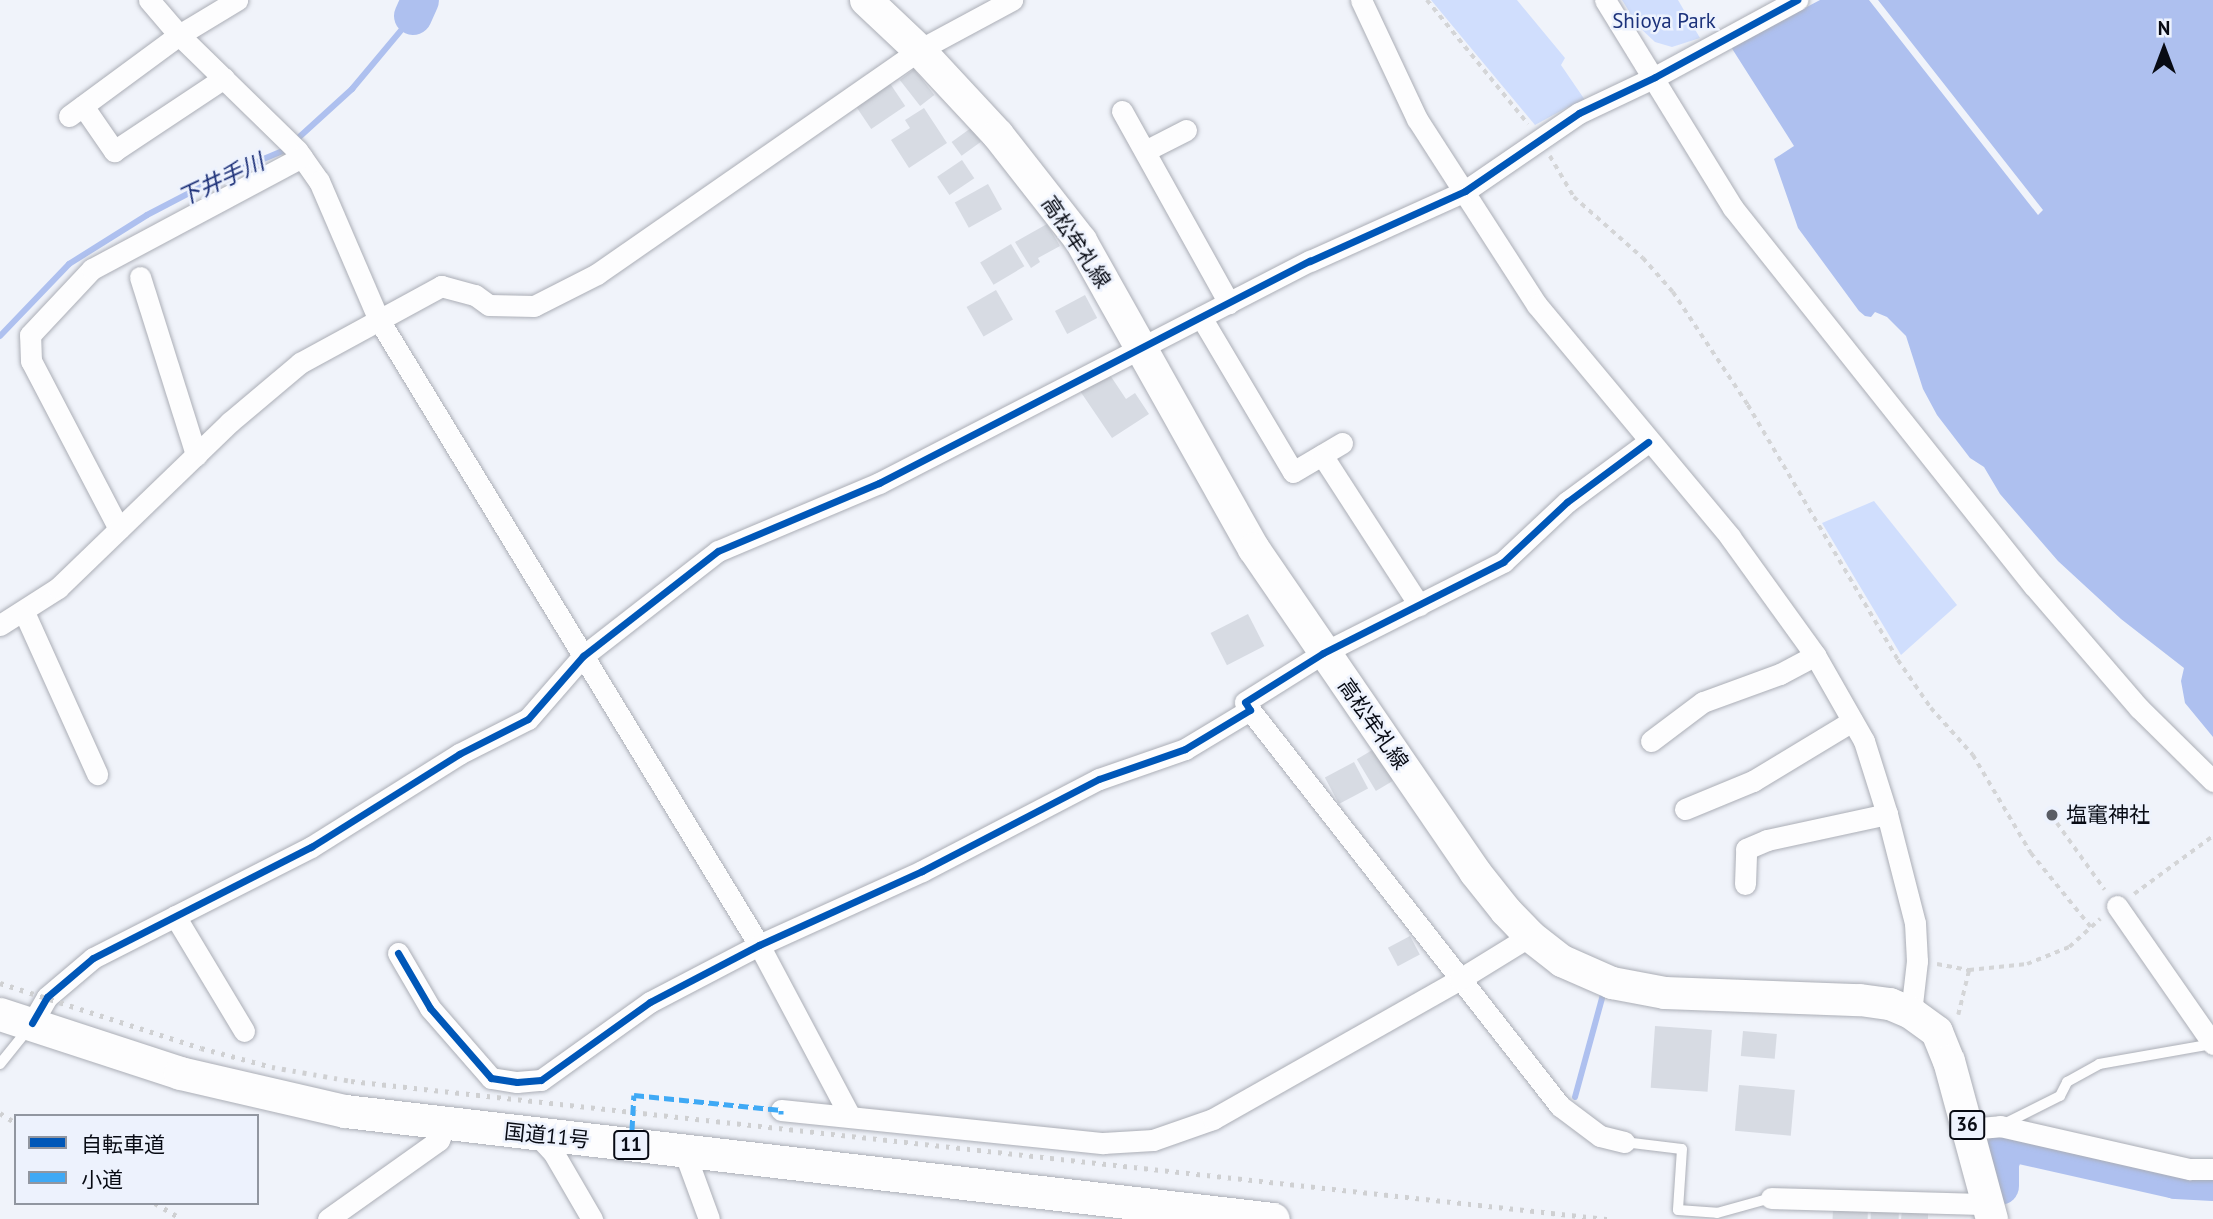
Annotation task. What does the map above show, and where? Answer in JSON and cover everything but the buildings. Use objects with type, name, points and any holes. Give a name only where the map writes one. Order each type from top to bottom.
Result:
[{"type":"highway","name":"国道11号","points":[[0,1014],[180,1073],[345,1111],[445,1125],[1273,1219]]},
{"type":"main road","name":"高松牟礼線","points":[[866,0],[919,50],[998,135],[1081,241],[1254,549],[1475,872],[1530,936],[1562,961],[1612,983],[1665,993],[1860,1000],[1889,1004],[1911,1013],[1937,1032]]},
{"type":"main road","name":"36","points":[[1937,1032],[1949,1061],[1991,1212]]},
{"type":"street","points":[[149,0],[179,35],[276,128],[300,154],[319,181],[379,320],[759,945],[850,1116]]},
{"type":"street","points":[[224,78],[114,151],[76,111],[179,35],[237,0]]},
{"type":"street","points":[[0,625],[58,588],[196,454],[300,363],[441,286],[475,295],[489,305],[534,306],[597,274],[919,50],[1012,0]]},
{"type":"street","points":[[1361,0],[1417,119],[1537,305],[1648,442],[1730,537],[1815,655],[1864,741],[1887,814],[1915,923],[1917,961],[1911,1013]]},
{"type":"street","points":[[1605,0],[1655,77],[1733,208],[1899,420],[2034,586],[2139,708],[2213,781]]},
{"type":"street","points":[[32,1023],[47,997],[93,958],[311,847],[459,754],[527,719],[583,656],[718,551],[879,483],[1310,261],[1465,191],[1579,113],[1655,77],[1797,0]]},
{"type":"street","points":[[1122,111],[1229,303]]},
{"type":"street","points":[[1145,151],[1186,130]]},
{"type":"street","points":[[119,529],[31,361],[30,335],[92,269],[300,154]]},
{"type":"street","points":[[140,277],[196,454]]},
{"type":"street","points":[[1201,317],[1293,472],[1342,443]]},
{"type":"street","points":[[1624,1142],[1600,1136],[1560,1106],[1245,702],[1323,653],[1503,562],[1567,502],[1648,442]]},
{"type":"street","points":[[1322,455],[1419,605]]},
{"type":"street","points":[[24,612],[97,774]]},
{"type":"street","points":[[1651,741],[1703,702],[1780,674],[1815,655]]},
{"type":"street","points":[[398,953],[430,1008],[491,1078],[517,1082],[541,1080],[650,1002],[759,945],[922,871],[1099,779],[1185,749],[1250,710]]},
{"type":"street","points":[[1685,809],[1753,781],[1852,720]]},
{"type":"street","points":[[1745,884],[1746,849],[1767,840],[1887,814]]},
{"type":"street","points":[[2117,906],[2213,1044]]},
{"type":"street","points":[[174,916],[244,1031]]},
{"type":"street","points":[[781,1110],[1103,1143],[1153,1140],[1213,1119],[1460,979],[1530,936]]},
{"type":"street","points":[[328,1219],[439,1140],[445,1125]]},
{"type":"street","points":[[1968,1129],[2000,1126],[2190,1169],[2213,1169]]},
{"type":"street","points":[[537,1135],[553,1152],[592,1219]]},
{"type":"street","points":[[684,1151],[709,1219]]},
{"type":"street","points":[[1771,1198],[1991,1212]]},
{"type":"lane","points":[[0,1064],[32,1023]]},
{"type":"lane","points":[[2000,1126],[2060,1096],[2067,1082],[2099,1064],[2213,1044]]},
{"type":"lane","points":[[1624,1142],[1682,1149],[1678,1210],[1717,1213],[1771,1198]]},
{"type":"path","points":[[1427,0],[1541,141],[1574,197],[1643,258],[1673,292],[1748,405],[1898,660],[1931,708],[1973,755],[2031,853],[2091,927]]},
{"type":"path","points":[[2057,823],[2117,906]]},
{"type":"path","points":[[1917,961],[1969,970],[2027,964],[2069,947],[2117,906],[2213,836]]},
{"type":"path","points":[[1937,1032],[1958,1016],[1969,970]]},
{"type":"green space","points":[[1431,0],[1517,0],[1565,58],[1561,65],[1587,103],[1568,107],[1535,125]]},
{"type":"green space","name":"Shioya Park","points":[[1622,0],[1678,0],[1700,38],[1672,47],[1655,42],[1638,26]]},
{"type":"green space","points":[[1874,501],[1957,605],[1901,655],[1822,523]]},
{"type":"shaded area","points":[[1820,0],[1869,0],[2038,215],[2043,210],[1878,0],[2213,0],[2213,737],[2185,703],[2181,681],[2184,668],[2121,619],[2058,561],[2000,494],[1984,467],[1970,458],[1937,415],[1923,389],[1906,336],[1887,317],[1875,312],[1871,317],[1865,316],[1859,311],[1798,228],[1774,159],[1794,146],[1731,47]]},
{"type":"waterway","name":"下井手川","points":[[413,16],[420,0]]},
{"type":"waterway","name":"下井手川","points":[[0,336],[69,264],[147,215],[214,180],[285,150],[352,89],[413,16]]},
{"type":"waterway","points":[[1575,1097],[1604,991]]},
{"type":"waterway","points":[[2000,1186],[2000,1163],[2005,1150],[2016,1144],[2176,1180],[2213,1182]]},
{"type":"railway","points":[[0,983],[201,1048],[272,1067],[351,1081],[1608,1219]]},
{"type":"railway","points":[[0,1113],[14,1122]]},
{"type":"railway","points":[[158,1205],[182,1219]]},
{"type":"marked path","points":[[632,1130],[634,1095],[781,1110],[781,1114]]},
{"type":"cycle path","points":[[32,1023],[47,997],[93,958],[311,847],[459,754],[528,719],[583,656],[718,551],[879,483],[1310,261],[1465,191],[1579,113],[1655,77],[1797,0]]},
{"type":"cycle path","points":[[398,953],[430,1008],[491,1078],[517,1082],[541,1080],[650,1002],[759,945],[922,871],[1099,779],[1185,749],[1250,710],[1245,702],[1323,653],[1503,562],[1567,502],[1648,442]]},
{"type":"place","name":"塩竃神社","points":[[2052,815]]}]
